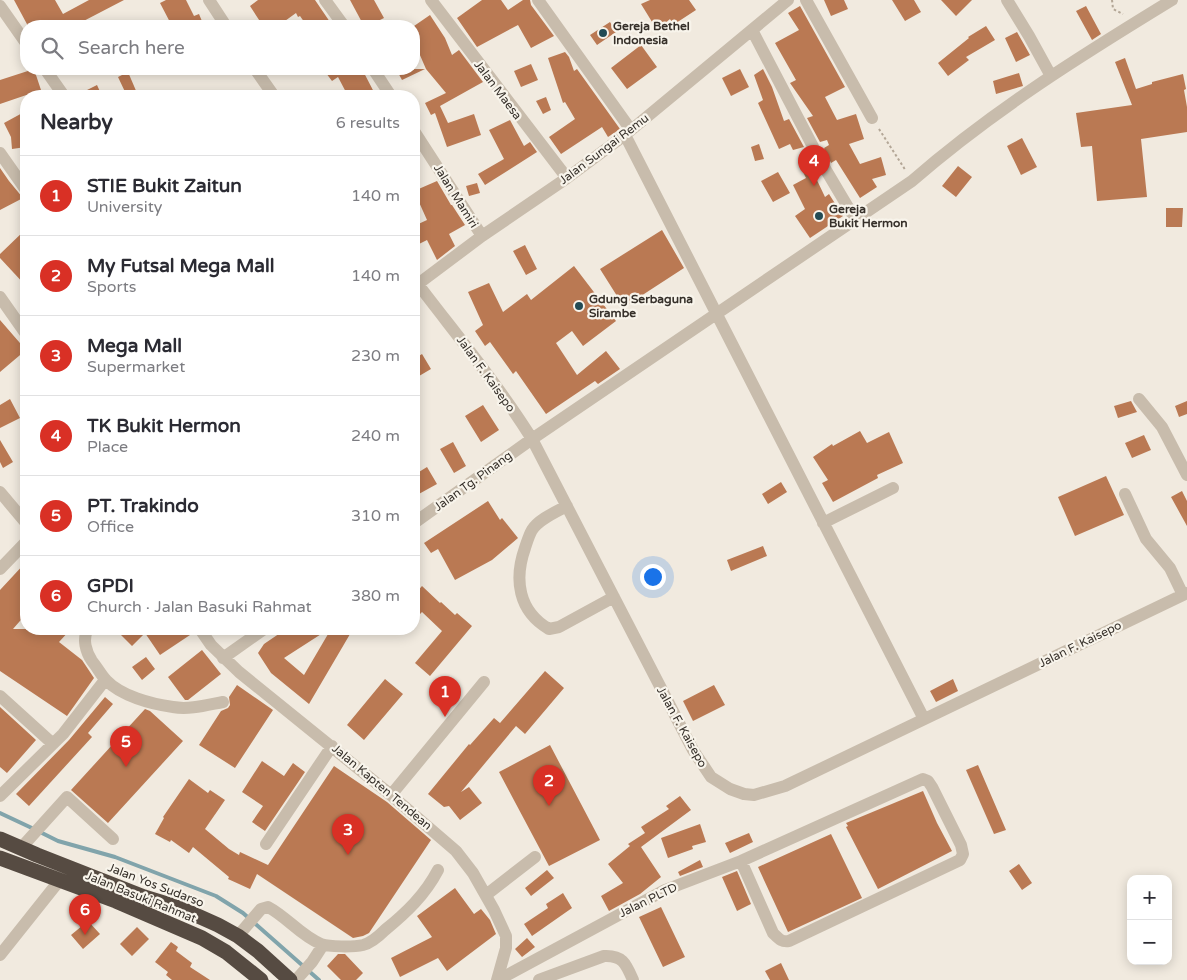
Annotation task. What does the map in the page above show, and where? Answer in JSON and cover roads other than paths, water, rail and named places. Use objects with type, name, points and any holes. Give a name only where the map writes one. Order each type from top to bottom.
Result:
[{"type":"highway","points":[[0,858],[9,843]]},
{"type":"highway","name":"Jalan Yos Sudarso","points":[[9,843],[144,897],[245,927],[258,951],[296,978]]},
{"type":"highway","name":"Jalan Basuki Rahmat","points":[[0,858],[116,901],[202,938],[226,952],[261,980]]},
{"type":"street","points":[[209,0],[222,20]]},
{"type":"street","points":[[325,0],[340,20]]},
{"type":"street","name":"Jalan Maesa","points":[[431,0],[567,178]]},
{"type":"street","points":[[538,0],[628,132],[717,313],[924,719]]},
{"type":"street","name":"Jalan Sungai Remu","points":[[420,280],[567,178],[628,132],[788,0]]},
{"type":"street","points":[[806,0],[872,118]]},
{"type":"street","points":[[1007,0],[1051,76]]},
{"type":"street","name":"Jalan Tg. Pinang","points":[[420,520],[532,439],[912,181],[1010,104],[1090,50],[1172,0]]},
{"type":"street","points":[[0,6],[20,34]]},
{"type":"street","points":[[752,30],[820,160],[855,219]]},
{"type":"street","points":[[49,75],[60,90]]},
{"type":"street","points":[[259,75],[270,90]]},
{"type":"street","points":[[377,75],[387,90]]},
{"type":"street","name":"Jalan Mamiri","points":[[420,140],[482,236]]},
{"type":"street","points":[[0,153],[20,181]]},
{"type":"street","name":"Jalan F. Kaisepo","points":[[420,290],[460,338],[532,439],[693,750],[711,777],[730,789],[744,794],[754,794],[785,786],[1185,594]]},
{"type":"street","points":[[0,297],[20,325]]},
{"type":"street","points":[[1139,399],[1162,427],[1187,475]]},
{"type":"street","points":[[823,523],[893,488]]},
{"type":"street","points":[[0,492],[20,516]]},
{"type":"street","points":[[1124,494],[1146,539],[1170,568],[1185,594]]},
{"type":"street","points":[[567,506],[532,529],[519,575],[522,596],[527,609],[541,624],[549,629],[559,627],[614,597]]},
{"type":"street","points":[[0,569],[20,548]]},
{"type":"street","points":[[86,635],[85,644],[90,659],[105,680],[117,690],[174,708],[198,707],[223,702]]},
{"type":"street","name":"Jalan Kapten Tendean","points":[[204,635],[223,658],[332,746],[456,851],[486,896],[506,936],[506,948],[498,980]]},
{"type":"street","points":[[223,658],[256,635]]},
{"type":"street","points":[[2,790],[64,734],[105,680]]},
{"type":"street","points":[[391,795],[484,682]]},
{"type":"street","points":[[0,696],[53,744]]},
{"type":"street","points":[[266,844],[332,746]]},
{"type":"street","name":"Jalan PLTD","points":[[498,980],[665,890],[741,861],[923,779],[928,781],[932,787],[961,845],[962,857],[790,941],[780,940],[773,933],[741,861]]},
{"type":"street","points":[[9,843],[34,832],[67,797],[113,839]]},
{"type":"street","points":[[486,896],[535,857]]},
{"type":"street","points":[[245,927],[261,909],[268,907],[323,945],[364,945],[375,939],[402,916],[432,882],[438,870]]},
{"type":"street","points":[[0,955],[58,881]]},
{"type":"street","points":[[296,978],[312,962],[323,945]]},
{"type":"street","points":[[539,980],[604,956],[621,959],[627,965],[633,980]]},
{"type":"waterway","points":[[0,813],[34,829]]},
{"type":"waterway","points":[[40,832],[58,841],[115,857],[216,896],[243,913],[319,980]]},
{"type":"place","name":"Gereja Bethel Indonesia","points":[[603,33]]},
{"type":"place","name":"TK Bukit Hermon","points":[[814,186]]},
{"type":"place","name":"Gereja Bukit Hermon","points":[[819,216]]},
{"type":"place","name":"Gdung Serbaguna Sirambe","points":[[579,306]]},
{"type":"place","name":"STIE Bukit Zaitun","points":[[445,717]]},
{"type":"place","name":"PT. Trakindo","points":[[126,767]]},
{"type":"place","name":"My Futsal Mega Mall","points":[[549,806]]},
{"type":"place","name":"Mega Mall","points":[[348,855]]},
{"type":"place","name":"GPDI","points":[[85,935]]}]
